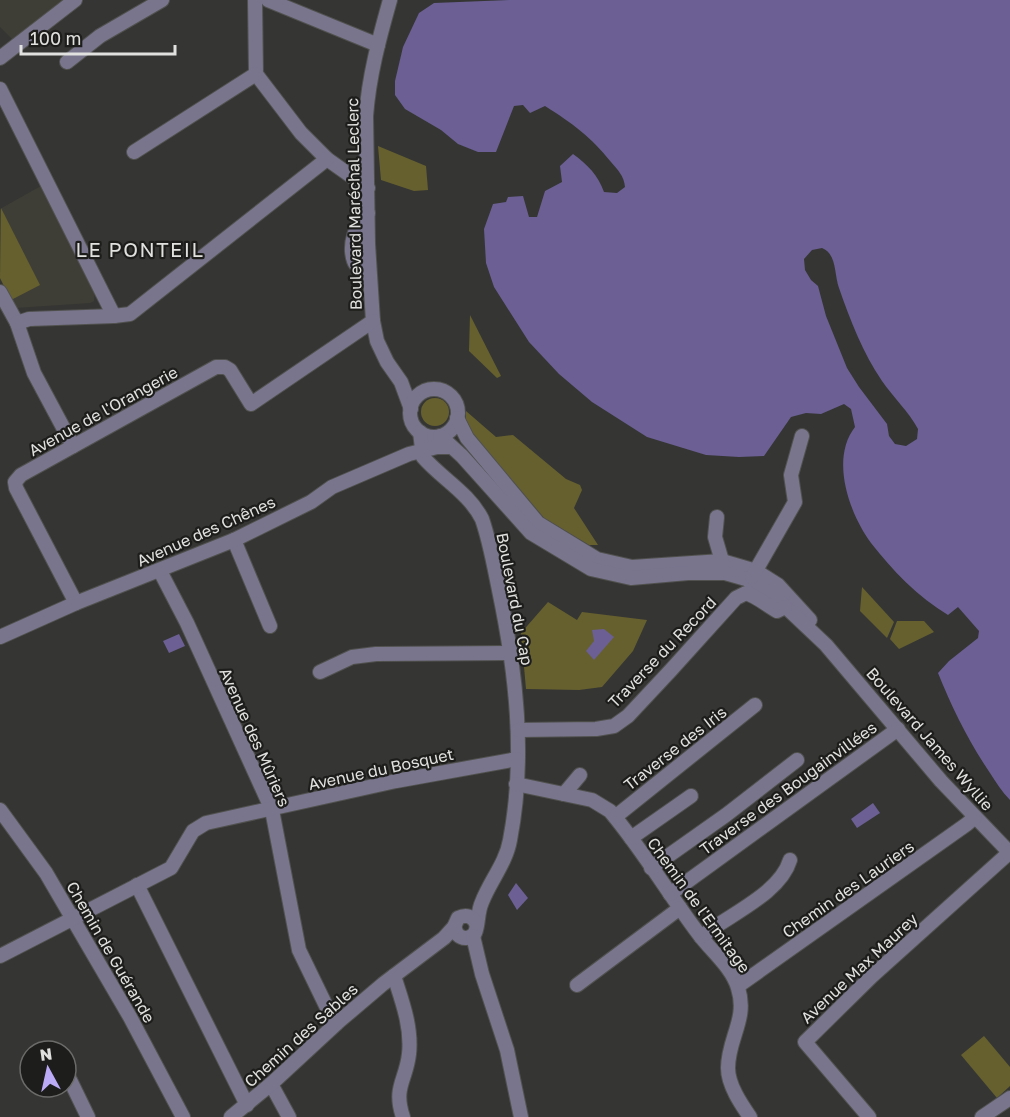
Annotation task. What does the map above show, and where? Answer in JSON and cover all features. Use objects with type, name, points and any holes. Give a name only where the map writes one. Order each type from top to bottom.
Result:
[{"type":"street","points":[[0,58],[75,0]]},
{"type":"street","points":[[66,62],[100,36],[162,0]]},
{"type":"street","points":[[255,0],[256,74],[301,133],[327,159],[368,188]]},
{"type":"street","points":[[268,0],[378,45]]},
{"type":"street","name":"Boulevard Maréchal Leclerc","points":[[390,0],[368,89],[366,116],[369,273],[376,341],[401,382],[411,409]]},
{"type":"street","name":"Boulevard Maréchal Leclerc","points":[[385,20],[398,0]]},
{"type":"street","points":[[134,152],[256,74]]},
{"type":"street","points":[[0,88],[114,316]]},
{"type":"street","points":[[17,323],[29,319],[130,314],[327,159]]},
{"type":"street","points":[[0,292],[17,323],[34,373],[73,446]]},
{"type":"street","name":"Avenue de l'Orangerie","points":[[76,603],[16,488],[15,483],[21,475],[216,367],[225,367],[230,370],[251,404],[373,321]]},
{"type":"street","points":[[401,382],[419,389],[446,392],[456,403],[457,418],[430,463]]},
{"type":"street","points":[[431,389],[417,396],[411,409],[412,422],[420,432],[442,443]]},
{"type":"street","name":"Boulevard James Wyllie","points":[[457,418],[467,438],[538,523],[591,569],[611,568],[631,578],[722,561],[755,578],[826,645],[941,781],[1010,853]]},
{"type":"street","name":"Boulevard du Cap","points":[[420,432],[423,457],[435,471],[472,502],[482,519],[512,653],[518,730],[516,784],[510,841],[499,870],[466,929],[507,1050],[521,1117]]},
{"type":"street","points":[[755,578],[795,502],[791,476],[802,436]]},
{"type":"street","name":"Boulevard James Wyllie","points":[[442,443],[462,456],[531,533],[560,544]]},
{"type":"street","name":"Avenue des Chênes","points":[[0,637],[76,603],[234,540],[311,502],[332,488],[442,443]]},
{"type":"street","points":[[717,517],[715,537],[722,561]]},
{"type":"street","points":[[234,540],[270,626]]},
{"type":"street","name":"Boulevard James Wyllie","points":[[689,568],[755,578],[778,585],[807,616],[826,645]]},
{"type":"street","name":"Avenue des Mûriers","points":[[160,571],[187,623],[272,810],[299,950],[331,1016],[337,1023]]},
{"type":"street","name":"Traverse du Record","points":[[518,730],[596,729],[614,726],[628,716],[650,693],[736,598],[746,593],[756,596],[764,604],[777,611],[784,607]]},
{"type":"street","points":[[320,672],[352,657],[376,654],[512,653]]},
{"type":"street","name":"Traverse des Iris","points":[[615,817],[755,705]]},
{"type":"street","points":[[606,738],[614,726]]},
{"type":"street","name":"Traverse des Bougainvillées","points":[[670,894],[898,729]]},
{"type":"street","name":"Avenue du Bosquet","points":[[0,956],[171,868],[193,831],[206,823],[396,781],[517,759]]},
{"type":"street","points":[[651,868],[726,815],[797,760]]},
{"type":"street","points":[[564,794],[580,775]]},
{"type":"street","name":"Chemin de l'Ermitage","points":[[516,784],[592,800],[610,811],[701,937],[732,975],[738,986],[742,1009],[730,1050],[728,1069],[730,1080],[750,1117]]},
{"type":"street","points":[[631,838],[691,796]]},
{"type":"street","name":"Chemin de Guérande","points":[[0,810],[45,873],[130,1017],[183,1117]]},
{"type":"street","name":"Chemin des Lauriers","points":[[738,986],[975,817]]},
{"type":"street","name":"Avenue Max Maurey","points":[[869,1117],[805,1042],[872,976],[1010,853]]},
{"type":"street","points":[[701,937],[766,892],[787,873],[790,860]]},
{"type":"street","points":[[137,885],[247,1105]]},
{"type":"street","points":[[577,985],[680,908]]},
{"type":"street","name":"Chemin des Sables","points":[[231,1117],[394,976],[436,945],[466,929]]},
{"type":"street","points":[[394,976],[409,1026],[409,1054],[400,1085],[399,1103],[404,1117]]},
{"type":"street","points":[[271,1084],[289,1117]]},
{"type":"street","points":[[78,1096],[88,1117]]},
{"type":"street","points":[[982,1117],[1010,1098]]},
{"type":"shaded area","points":[[0,0],[68,0],[15,42],[0,27]]},
{"type":"shaded area","points":[[509,0],[1010,0],[1010,800],[968,737],[938,673],[978,638],[979,631],[958,607],[948,615],[906,582],[871,543],[856,517],[845,486],[843,470],[844,454],[855,427],[851,409],[844,404],[821,414],[806,413],[791,417],[764,456],[706,455],[647,437],[592,402],[559,374],[529,342],[494,287],[486,263],[484,229],[493,204],[506,202],[508,197],[523,196],[529,217],[537,217],[545,191],[562,182],[560,166],[573,154],[592,171],[604,192],[617,193],[625,187],[624,183],[622,176],[596,145],[545,106],[530,113],[523,105],[514,106],[496,152],[478,152],[458,144],[441,130],[405,109],[395,95],[395,81],[403,47],[419,13],[434,3]],"holes":[[[822,248],[833,260],[839,288],[863,348],[882,381],[918,429],[917,439],[906,446],[895,444],[889,436],[887,424],[847,368],[826,316],[818,286],[805,270],[804,259],[812,250]]]},
{"type":"shaded area","points":[[378,146],[426,166],[428,190],[414,191],[381,180]]},
{"type":"shaded area","points":[[41,186],[95,291],[94,301],[90,303],[15,308],[0,278],[0,209]]},
{"type":"shaded area","points":[[1,208],[40,285],[11,300],[0,278]]},
{"type":"shaded area","points":[[470,315],[501,376],[497,378],[469,351]]},
{"type":"shaded area","points":[[435,398],[445,402],[449,412],[445,422],[435,426],[425,422],[421,412],[425,402]]},
{"type":"shaded area","points":[[466,411],[496,437],[513,435],[566,479],[580,485],[582,490],[574,508],[598,545],[589,545],[544,518],[471,432],[466,421]]},
{"type":"shaded area","points":[[862,587],[894,622],[887,638],[860,611]]},
{"type":"shaded area","points":[[548,602],[577,620],[582,612],[647,620],[633,651],[602,687],[579,690],[526,689],[521,633]]},
{"type":"shaded area","points":[[897,621],[924,621],[934,632],[899,649],[890,639]]},
{"type":"shaded area","points":[[604,629],[614,637],[594,660],[586,651],[594,641],[592,630]]},
{"type":"shaded area","points":[[179,634],[185,646],[169,653],[163,641]]},
{"type":"shaded area","points":[[873,803],[880,813],[857,828],[851,819]]},
{"type":"shaded area","points":[[516,883],[528,898],[517,910],[508,895]]},
{"type":"shaded area","points":[[984,1036],[1010,1067],[1010,1086],[997,1098],[961,1055]]},
{"type":"district","name":"LE PONTEIL","points":[[140,250]]}]
